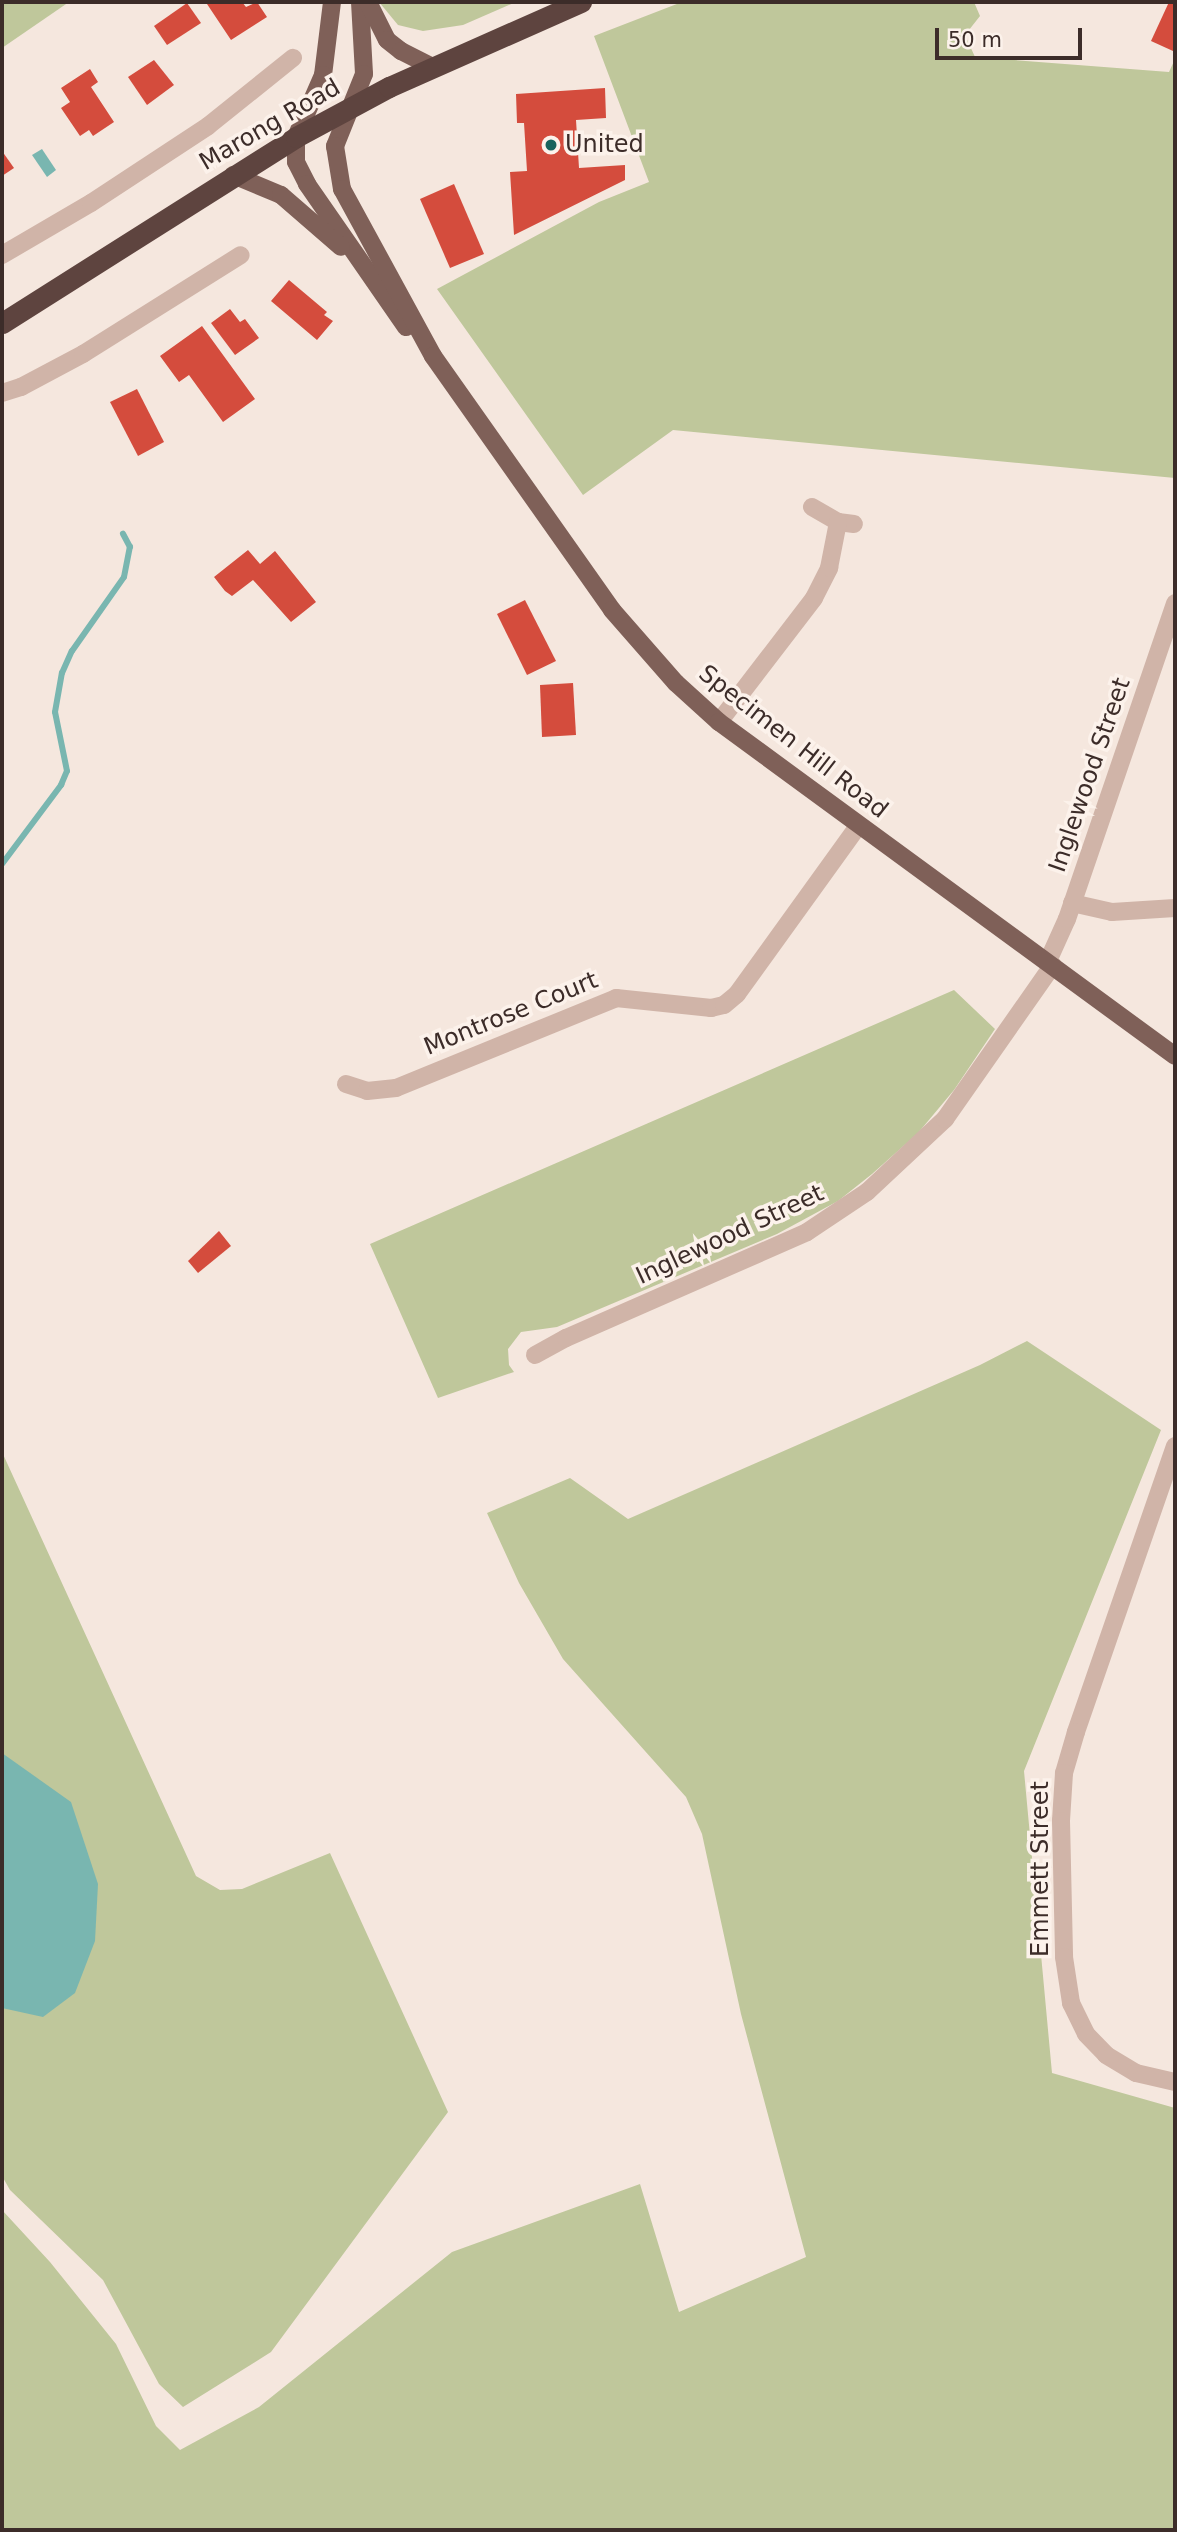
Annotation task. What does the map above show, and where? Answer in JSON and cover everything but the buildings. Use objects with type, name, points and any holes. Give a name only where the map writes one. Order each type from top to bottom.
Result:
[{"type":"highway","name":"Marong Road","points":[[2,323],[296,137],[433,67],[581,2]]},
{"type":"main road","points":[[296,137],[323,75],[332,2]]},
{"type":"main road","name":"Specimen Hill Road","points":[[360,2],[364,74],[335,146],[342,189],[433,356],[612,610],[676,683],[719,722],[1175,1056]]},
{"type":"main road","points":[[368,2],[387,40],[401,51],[433,67]]},
{"type":"main road","name":"Specimen Hill Road","points":[[296,137],[295,156],[301,174],[407,328],[433,356]]},
{"type":"main road","points":[[233,176],[281,195],[362,265]]},
{"type":"street","points":[[2,255],[90,203],[208,126],[293,58]]},
{"type":"street","points":[[2,393],[21,387],[83,354],[241,255]]},
{"type":"street","points":[[719,722],[814,598],[829,568],[846,523],[812,507]]},
{"type":"street","name":"Inglewood Street","points":[[535,1355],[566,1338],[807,1232],[867,1192],[945,1119],[1051,963],[1175,603]]},
{"type":"street","name":"Montrose Court","points":[[346,1084],[368,1091],[396,1088],[616,998],[711,1008],[724,1005],[737,994],[859,825]]},
{"type":"street","points":[[1072,903],[1112,912],[1175,908]]},
{"type":"street","name":"Emmett Street","points":[[1175,1446],[1076,1732],[1064,1773],[1061,1821],[1064,1957],[1071,2003],[1086,2034],[1105,2055],[1136,2073],[1175,2082]]},
{"type":"green space","points":[[2,2],[69,2],[2,48]]},
{"type":"green space","points":[[379,2],[516,2],[463,25],[423,31],[398,25]]},
{"type":"green space","points":[[682,2],[974,2],[980,16],[965,35],[975,57],[1169,72],[1175,59],[1175,478],[673,430],[583,495],[437,289],[599,202],[649,182],[594,36]]},
{"type":"green space","points":[[954,990],[995,1029],[954,1090],[918,1133],[838,1201],[777,1234],[557,1327],[521,1332],[508,1349],[509,1365],[514,1372],[438,1398],[370,1244]]},
{"type":"green space","points":[[1027,1341],[1161,1430],[1024,1771],[1052,2073],[1175,2108],[1175,2530],[2,2530],[2,2210],[50,2262],[116,2344],[156,2426],[180,2450],[259,2407],[452,2252],[640,2184],[679,2312],[806,2257],[741,2014],[702,1834],[686,1797],[563,1659],[519,1583],[487,1513],[570,1478],[628,1519],[980,1365]]},
{"type":"green space","points":[[2,1452],[196,1876],[220,1890],[242,1889],[330,1853],[448,2112],[271,2352],[183,2407],[159,2384],[103,2280],[10,2190],[2,2176]]},
{"type":"water","points":[[42,149],[56,170],[47,177],[32,155]]},
{"type":"water","points":[[2,1753],[71,1802],[98,1884],[95,1941],[75,1993],[43,2017],[2,2008]]},
{"type":"waterway","points":[[2,864],[61,785],[67,771],[55,712],[62,673],[72,651],[124,577],[130,547],[123,534]]},
{"type":"place","name":"United","points":[[551,145]]}]
